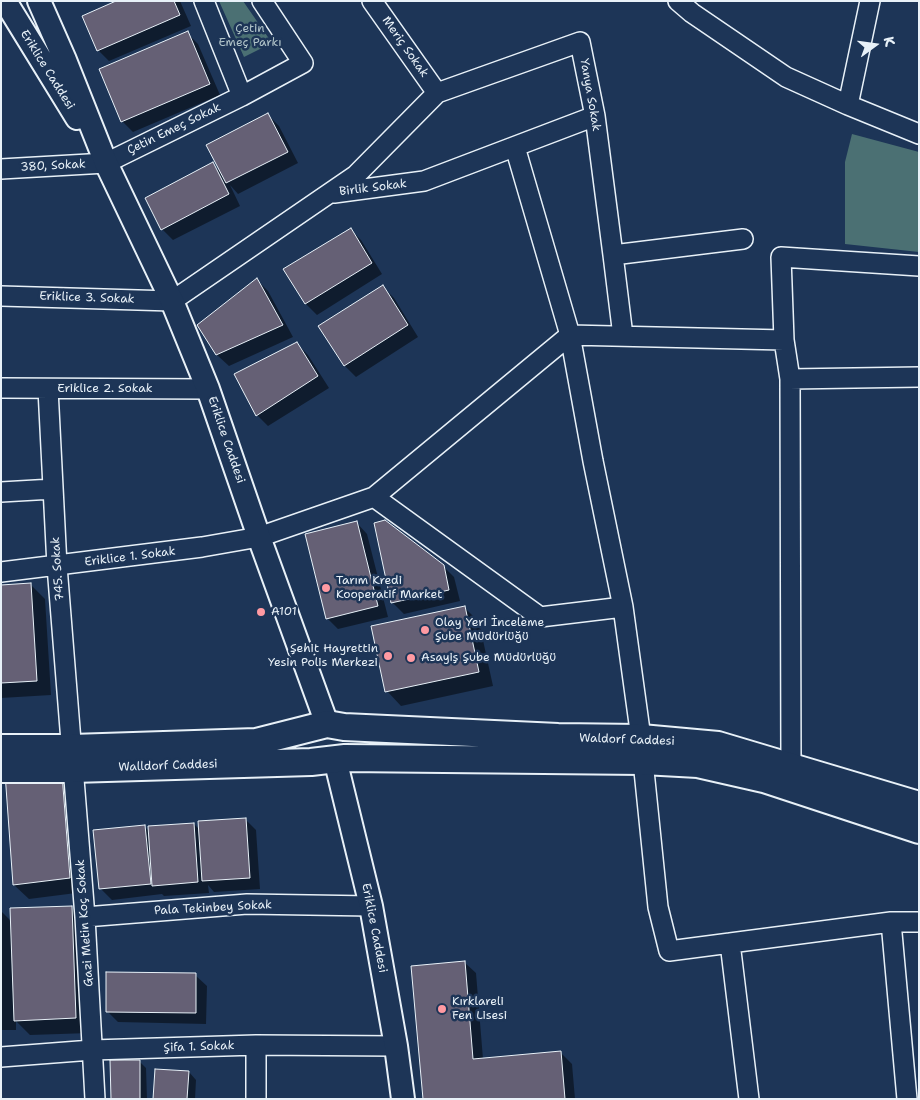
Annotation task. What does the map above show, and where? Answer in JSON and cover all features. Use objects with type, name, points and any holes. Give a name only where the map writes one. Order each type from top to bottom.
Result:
[{"type":"main road","name":"Waldorf Caddesi","points":[[336,726],[558,738],[642,750],[764,779],[919,830]]},
{"type":"main road","points":[[336,726],[320,731],[317,744],[321,752],[340,759]]},
{"type":"main road","name":"Walldorf Caddesi","points":[[1,769],[73,759],[256,742],[336,726]]},
{"type":"main road","name":"Waldorf Caddesi","points":[[340,759],[642,750],[718,745],[919,805]]},
{"type":"main road","name":"Walldorf Caddesi","points":[[1,748],[73,759],[311,762],[340,759]]},
{"type":"street","name":"Eriklice Caddesi","points":[[5,1],[106,163]]},
{"type":"street","name":"Eriklice Caddesi","points":[[39,1],[106,163],[172,301],[208,389],[259,537],[336,726]]},
{"type":"street","points":[[204,1],[242,96]]},
{"type":"street","name":"Çetin Emeç Sokak","points":[[106,163],[242,96],[303,63],[262,1]]},
{"type":"street","name":"Meriç Sokak","points":[[372,1],[437,94]]},
{"type":"street","points":[[678,1],[786,77],[848,106],[919,134]]},
{"type":"street","points":[[848,106],[870,1]]},
{"type":"street","name":"Yanya Sokak","points":[[329,194],[356,175],[437,94],[580,42],[595,116],[623,336]]},
{"type":"street","name":"Birlik Sokak","points":[[172,301],[329,194],[424,181],[595,116]]},
{"type":"street","points":[[515,147],[570,335],[593,461],[623,607],[642,750],[658,906],[669,951],[890,922],[919,922]]},
{"type":"street","name":"380, Sokak","points":[[1,169],[106,163]]},
{"type":"street","points":[[613,255],[742,239]]},
{"type":"street","points":[[791,766],[790,379],[784,340],[781,257],[919,266]]},
{"type":"street","name":"Eriklice 3. Sokak","points":[[1,296],[172,301]]},
{"type":"street","points":[[623,607],[540,617],[374,497],[570,335],[784,340]]},
{"type":"street","points":[[790,379],[919,377]]},
{"type":"street","name":"Eriklice 2. Sokak","points":[[1,388],[208,389]]},
{"type":"street","name":"745. Sokak","points":[[48,389],[57,566],[73,759]]},
{"type":"street","points":[[1,492],[53,489]]},
{"type":"street","name":"Eriklice 1. Sokak","points":[[1,572],[202,547],[259,537],[374,497]]},
{"type":"street","name":"Gazi Metin Koç Sokak","points":[[73,759],[85,917],[95,1099]]},
{"type":"street","name":"Eriklice Caddesi","points":[[340,759],[371,906],[396,1046],[403,1099]]},
{"type":"street","name":"Pala Tekinbey Sokak","points":[[85,917],[247,904],[371,906]]},
{"type":"street","points":[[890,922],[907,1099]]},
{"type":"street","points":[[730,943],[749,1099]]},
{"type":"street","points":[[256,1045],[256,1099]]},
{"type":"street","name":"Şifa 1. Sokak","points":[[1,1057],[92,1050],[256,1045],[396,1046]]},
{"type":"green space","name":"Çetin Emeç Parkı","points":[[219,1],[243,1],[272,43],[244,57]]},
{"type":"green space","points":[[852,134],[919,152],[919,252],[845,244],[845,162]]},
{"type":"building","points":[[116,1],[174,1],[180,15],[97,51],[82,16]]},
{"type":"building","points":[[188,31],[210,84],[121,122],[99,69]]},
{"type":"building","points":[[268,113],[288,152],[226,183],[206,145]]},
{"type":"building","points":[[213,162],[229,194],[161,230],[145,198]]},
{"type":"building","points":[[351,228],[372,263],[305,304],[283,269]]},
{"type":"building","points":[[257,278],[283,325],[216,355],[197,325]]},
{"type":"building","points":[[383,285],[408,325],[344,366],[318,326]]},
{"type":"building","points":[[297,342],[318,376],[256,416],[234,374]]},
{"type":"building","points":[[385,520],[444,565],[449,590],[391,603],[374,523]]},
{"type":"building","points":[[357,521],[378,606],[326,619],[305,534]]},
{"type":"building","points":[[31,583],[37,681],[1,683],[1,585]]},
{"type":"building","points":[[465,606],[479,672],[385,692],[371,626]]},
{"type":"building","points":[[5,773],[62,774],[70,878],[13,885]]},
{"type":"building","points":[[246,818],[250,878],[202,881],[198,821]]},
{"type":"building","points":[[194,823],[198,882],[152,886],[148,826]]},
{"type":"building","points":[[145,825],[151,884],[99,889],[93,830]]},
{"type":"building","points":[[72,906],[76,1018],[14,1021],[10,908]]},
{"type":"building","name":"Kırklareli Fen Lisesi","points":[[465,961],[473,1059],[561,1051],[565,1099],[423,1099],[411,966]]},
{"type":"building","points":[[106,972],[196,973],[196,1013],[106,1012]]},
{"type":"building","points":[[110,1060],[140,1060],[140,1099],[111,1099]]},
{"type":"building","points":[[155,1069],[189,1071],[187,1099],[153,1099]]},
{"type":"place","name":"Tarım Kredi Kooperatif Market","points":[[326,588]]},
{"type":"place","name":"A101","points":[[261,612]]},
{"type":"place","name":"Olay Yeri İnceleme Şube Müdürlüğü","points":[[425,630]]},
{"type":"place","name":"Şehit Hayrettin Yesin Polis Merkezi","points":[[388,656]]},
{"type":"place","name":"Asayiş Şube Müdürlüğü","points":[[411,658]]},
{"type":"place","name":"Kırklareli Fen Lisesi","points":[[442,1009]]}]
